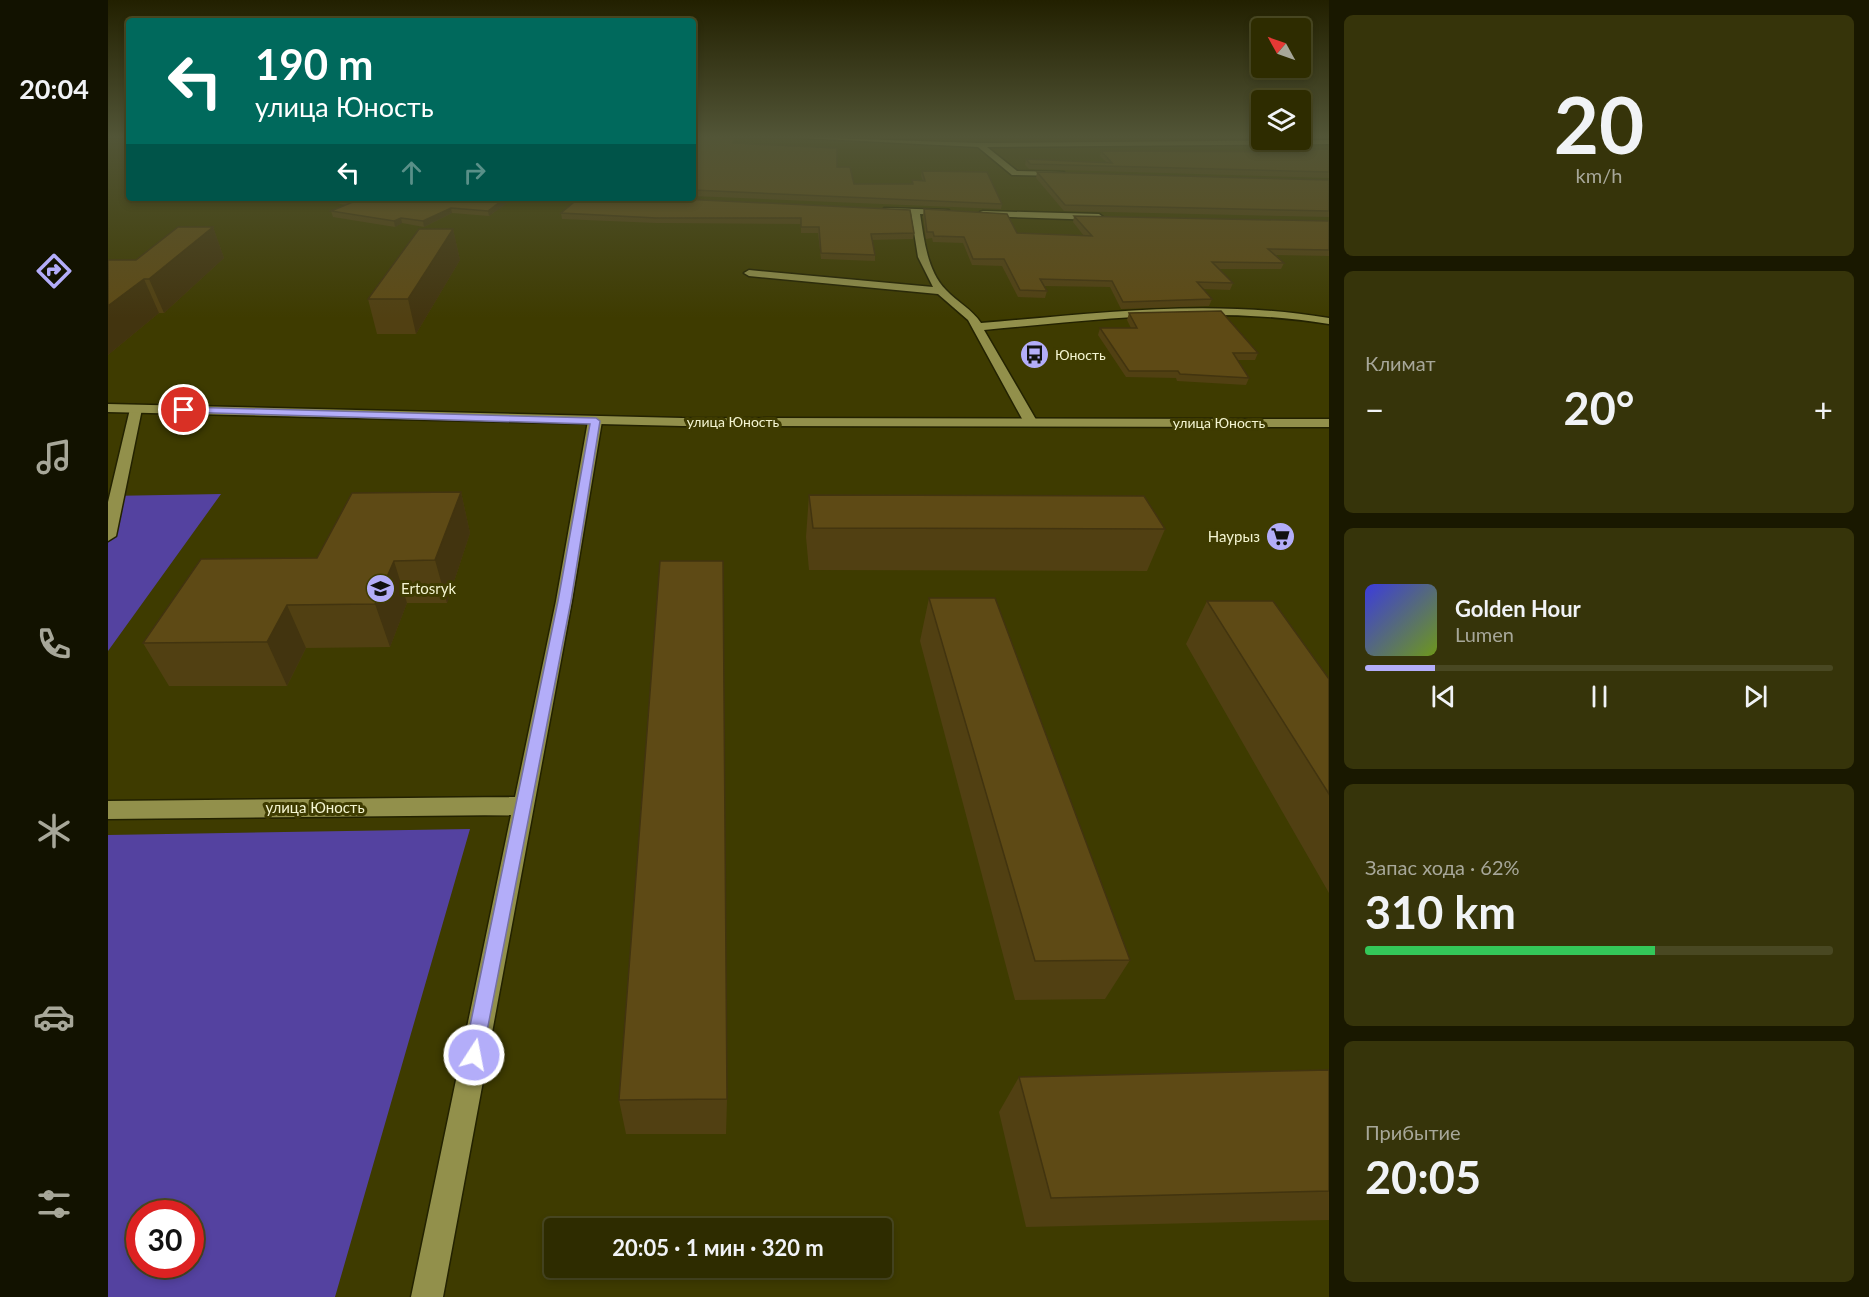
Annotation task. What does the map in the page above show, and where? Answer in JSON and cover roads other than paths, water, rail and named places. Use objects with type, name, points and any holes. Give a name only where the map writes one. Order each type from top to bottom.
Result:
[{"type":"street","points":[[880,210],[961,213]]},
{"type":"street","points":[[915,211],[923,257],[941,291],[972,318],[1031,423]]},
{"type":"street","points":[[973,213],[1114,218]]},
{"type":"street","points":[[749,273],[941,291]]},
{"type":"street","points":[[978,327],[1217,309],[1292,313],[1329,321]]},
{"type":"street","name":"улица Юность","points":[[108,408],[596,421],[1329,423]]},
{"type":"street","points":[[108,536],[136,409]]},
{"type":"street","points":[[427,1297],[564,601],[596,421]]},
{"type":"street","name":"улица Юность","points":[[108,810],[523,806]]},
{"type":"place","name":"Юность","points":[[1034,355]]},
{"type":"place","name":"Наурыз","points":[[1281,537]]},
{"type":"place","name":"Ertosryk","points":[[380,589]]}]
